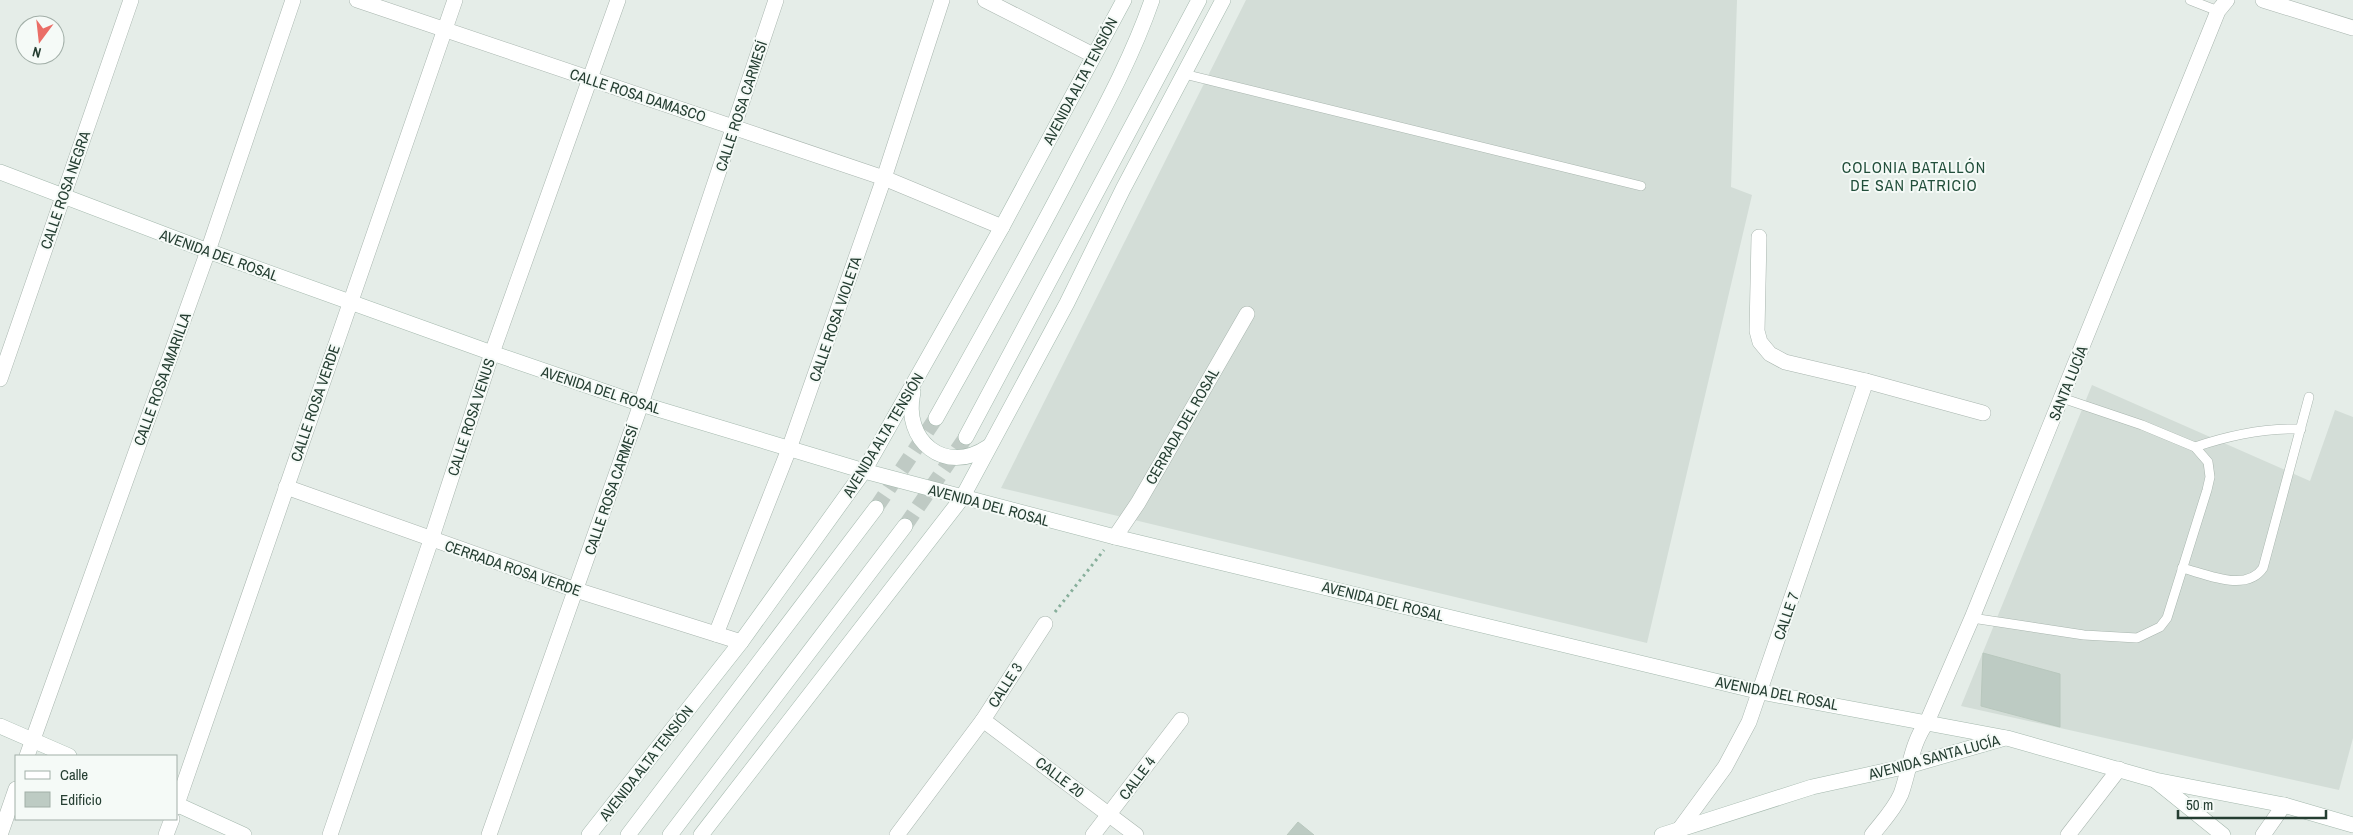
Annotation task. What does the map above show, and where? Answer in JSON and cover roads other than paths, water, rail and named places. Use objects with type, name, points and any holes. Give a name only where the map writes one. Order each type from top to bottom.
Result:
[{"type":"street","name":"CALLE ROSA NEGRA","points":[[0,379],[131,0]]},
{"type":"street","name":"CALLE ROSA AMARILLA","points":[[28,755],[208,251],[293,0]]},
{"type":"street","name":"CALLE ROSA DAMASCO","points":[[357,0],[444,31],[884,178],[1002,227]]},
{"type":"street","name":"CALLE ROSA VERDE","points":[[178,800],[455,0]]},
{"type":"street","name":"CALLE ROSA VENUS","points":[[330,835],[432,540],[492,353],[618,0]]},
{"type":"street","name":"CALLE ROSA CARMESÍ","points":[[489,835],[641,404],[776,0]]},
{"type":"street","name":"CALLE ROSA VIOLETA","points":[[716,634],[789,449],[884,178],[942,0]]},
{"type":"street","points":[[985,0],[1094,55]]},
{"type":"street","name":"AVENIDA ALTA TENSIÓN","points":[[589,835],[741,642],[864,471],[914,386],[1002,227],[1124,0]]},
{"type":"street","name":"AVENIDA ALTA TENSIÓN","points":[[936,418],[1029,254],[1078,159],[1145,20],[1152,0]]},
{"type":"street","points":[[966,437],[1199,0]]},
{"type":"street","points":[[701,835],[962,498],[1067,303],[1123,189],[1223,0]]},
{"type":"street","points":[[2263,0],[2353,28]]},
{"type":"street","name":"SANTA LUCÍA","points":[[1872,835],[1894,808],[1900,795],[1918,735],[1927,722],[1972,618],[2222,6]]},
{"type":"street","name":"AVENIDA DEL ROSAL","points":[[0,172],[208,251],[492,353],[641,404],[864,471],[1115,537],[1760,692],[2007,738]]},
{"type":"street","points":[[1759,237],[1757,331],[1760,342],[1770,354],[1785,362],[1866,381],[1983,414]]},
{"type":"street","name":"CERRADA DEL ROSAL","points":[[1115,537],[1138,502],[1247,314]]},
{"type":"street","name":"CALLE 7","points":[[1679,833],[1725,767],[1749,722],[1866,381]]},
{"type":"street","points":[[914,386],[910,402],[911,419],[917,435],[928,448],[943,456],[960,459],[977,455],[988,448]]},
{"type":"street","name":"CERRADA ROSA VERDE","points":[[286,487],[576,590],[741,642]]},
{"type":"street","name":"AVENIDA ALTA TENSIÓN","points":[[628,835],[876,508]]},
{"type":"street","points":[[670,835],[905,526]]},
{"type":"street","name":"CALLE 3","points":[[897,835],[983,720],[1045,624]]},
{"type":"street","name":"CALLE 20","points":[[983,720],[1136,835]]},
{"type":"street","name":"CALLE 4","points":[[1093,835],[1181,720]]},
{"type":"street","points":[[0,726],[67,755]]},
{"type":"street","name":"AVENIDA SANTA LUCÍA","points":[[1662,835],[1679,833],[1812,787],[1908,766],[2007,738],[2155,780],[2284,805],[2353,825]]},
{"type":"street","points":[[2068,835],[2119,769]]},
{"type":"street","points":[[2155,780],[2223,835]]},
{"type":"street","points":[[0,835],[15,792]]},
{"type":"street","points":[[2264,835],[2284,805]]},
{"type":"street","points":[[178,810],[244,835]]},
{"type":"street","name":"CALLE ROSA VERDE","points":[[166,835],[171,820]]},
{"type":"lane","points":[[2190,0],[2222,6]]},
{"type":"lane","points":[[1184,74],[1641,186]]},
{"type":"lane","points":[[2182,568],[2241,582],[2257,576],[2263,568],[2309,396]]},
{"type":"lane","points":[[1972,618],[2084,635],[2137,638],[2160,627],[2167,618],[2210,477],[2208,462],[2195,447],[2062,398]]},
{"type":"lane","points":[[2195,447],[2250,431],[2274,428],[2301,429]]},
{"type":"tunnel","points":[[876,508],[936,418]]},
{"type":"tunnel","points":[[905,526],[966,437]]},
{"type":"district","name":"COLONIA BATALLÓN DE SAN PATRICIO","points":[[1914,176]]}]
